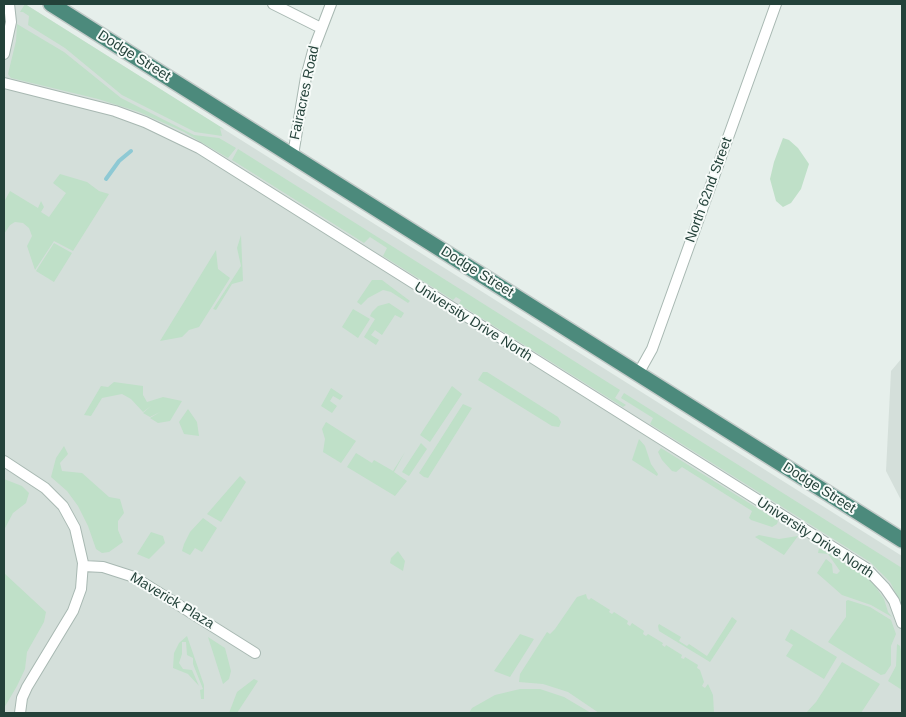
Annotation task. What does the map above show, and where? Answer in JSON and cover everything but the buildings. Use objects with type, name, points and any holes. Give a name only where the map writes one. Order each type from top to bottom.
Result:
[{"type":"highway","name":"Dodge Street","points":[[51,4],[902,540]]},
{"type":"street","points":[[4,54],[10,22],[9,4]]},
{"type":"street","points":[[273,4],[321,28]]},
{"type":"street","name":"Fairacres Road","points":[[293,155],[306,77],[321,28],[331,4]]},
{"type":"street","name":"North 62nd Street","points":[[638,374],[652,349],[776,4]]},
{"type":"street","name":"University Drive North","points":[[4,83],[115,111],[162,129],[199,148],[866,568],[885,588],[894,602],[902,624]]},
{"type":"street","points":[[4,460],[45,488],[62,506],[79,540],[82,566],[81,589],[73,611],[27,687],[22,698],[20,713]]},
{"type":"street","name":"Maverick Plaza","points":[[82,566],[103,567],[134,577],[255,653]]},
{"type":"shaded area","points":[[4,4],[25,4],[902,556],[902,713],[4,713]]},
{"type":"shaded area","points":[[902,358],[902,502],[886,471],[891,371]]},
{"type":"green space","points":[[25,4],[224,129],[220,128],[222,136],[195,132],[122,95],[65,48],[28,25],[29,16],[20,12]]},
{"type":"green space","points":[[17,24],[64,52],[121,98],[194,135],[219,138],[236,148],[228,158],[184,132],[139,112],[98,99],[11,78],[8,74],[16,41]]},
{"type":"green space","points":[[783,138],[789,140],[798,148],[809,164],[801,189],[791,203],[783,207],[776,201],[770,179]]},
{"type":"green space","points":[[238,149],[620,390],[615,398],[626,405],[623,407],[459,304],[461,300],[456,297],[453,300],[383,256],[387,248],[370,237],[364,243],[232,160]]},
{"type":"green space","points":[[60,174],[87,182],[99,191],[109,194],[73,251],[54,241],[35,270],[27,246],[32,236],[29,228],[23,223],[15,222],[10,225],[4,234],[4,202],[10,191],[38,208],[41,201],[44,207],[41,212],[49,217],[66,193],[53,183]]},
{"type":"green space","points":[[241,235],[243,281],[232,284],[216,310],[213,309],[241,266],[237,248]]},
{"type":"green space","points":[[54,243],[72,253],[54,282],[36,271]]},
{"type":"green space","points":[[216,250],[218,269],[230,278],[199,327],[189,330],[182,337],[160,341]]},
{"type":"green space","points":[[372,280],[382,280],[410,301],[408,303],[391,292],[383,290],[368,298],[361,305],[357,302]]},
{"type":"green space","points":[[389,303],[404,313],[401,318],[395,315],[382,335],[375,330],[371,335],[379,340],[376,345],[364,337],[375,319],[370,316],[378,306]]},
{"type":"green space","points":[[353,309],[370,319],[358,338],[342,327]]},
{"type":"green space","points":[[483,372],[487,372],[558,417],[561,422],[559,427],[552,426],[478,380]]},
{"type":"green space","points":[[114,382],[143,386],[143,395],[147,402],[163,397],[182,401],[170,421],[158,423],[150,418],[160,412],[150,417],[143,413],[151,406],[143,412],[131,399],[122,394],[102,398],[91,416],[84,415],[101,386],[108,387]]},
{"type":"green space","points":[[452,386],[462,394],[430,442],[420,435]]},
{"type":"green space","points":[[331,388],[343,396],[340,400],[333,396],[330,401],[337,406],[332,413],[321,406]]},
{"type":"green space","points":[[624,393],[902,568],[902,605],[890,582],[870,562],[650,424],[653,418],[621,398]]},
{"type":"green space","points":[[463,404],[472,408],[428,478],[424,477],[419,473]]},
{"type":"green space","points":[[188,409],[197,422],[199,436],[184,434],[179,422]]},
{"type":"green space","points":[[326,422],[356,441],[341,463],[323,452],[325,439],[322,429]]},
{"type":"green space","points":[[639,439],[645,446],[651,464],[658,474],[657,476],[632,460]]},
{"type":"green space","points":[[421,443],[427,449],[409,476],[402,472]]},
{"type":"green space","points":[[64,446],[68,454],[60,463],[62,471],[82,473],[109,497],[120,499],[124,513],[118,521],[118,530],[123,542],[109,552],[102,553],[96,549],[88,526],[78,506],[67,491],[51,477],[56,458]]},
{"type":"green space","points":[[661,448],[778,521],[777,524],[772,527],[751,520],[749,518],[752,511],[682,467],[676,472],[672,471],[662,460],[658,452]]},
{"type":"green space","points":[[405,452],[394,472],[407,481],[395,496],[347,467],[356,453],[372,463],[374,460],[393,471]]},
{"type":"green space","points":[[240,476],[246,482],[221,522],[207,514]]},
{"type":"green space","points":[[4,479],[22,486],[29,493],[26,503],[13,513],[4,530]]},
{"type":"green space","points":[[203,518],[217,528],[202,552],[195,548],[190,555],[182,551],[184,544],[190,532]]},
{"type":"green space","points":[[151,532],[163,536],[165,543],[149,559],[137,554]]},
{"type":"green space","points":[[759,535],[779,539],[798,536],[784,555],[755,537]]},
{"type":"green space","points":[[819,548],[861,573],[873,583],[884,599],[888,612],[892,617],[871,605],[842,595],[817,573],[826,559],[832,564],[833,573],[837,574],[840,571],[828,554],[818,553]]},
{"type":"green space","points":[[398,551],[405,561],[403,571],[390,563],[391,558]]},
{"type":"green space","points":[[4,573],[46,612],[44,622],[27,652],[25,669],[4,708]]},
{"type":"green space","points":[[586,594],[589,600],[591,598],[610,610],[609,612],[612,614],[614,612],[628,621],[627,624],[630,626],[632,623],[644,631],[643,634],[646,636],[648,634],[663,643],[662,645],[665,647],[666,645],[682,655],[681,658],[684,659],[685,657],[698,665],[697,668],[700,670],[704,682],[702,686],[705,688],[708,684],[713,695],[714,713],[599,713],[568,692],[543,684],[519,682],[520,674],[547,632],[550,634],[555,629],[577,597]]},
{"type":"green space","points":[[846,601],[870,607],[891,620],[896,634],[891,646],[891,665],[885,674],[881,675],[828,642],[846,617]]},
{"type":"green space","points":[[732,617],[737,621],[710,662],[659,631],[658,626],[659,624],[681,637],[679,641],[687,646],[689,644],[707,656]]},
{"type":"green space","points":[[791,629],[837,657],[824,679],[786,656],[793,645],[785,640]]},
{"type":"green space","points":[[520,634],[534,639],[510,677],[494,671]]},
{"type":"green space","points":[[187,636],[204,685],[204,699],[201,699],[200,690],[203,689],[193,664],[193,658],[187,655],[186,642],[182,642],[182,654],[179,663],[183,669],[192,670],[199,686],[188,674],[173,668],[174,653],[179,643]]},
{"type":"green space","points":[[208,637],[225,648],[231,671],[229,679],[223,684]]},
{"type":"green space","points":[[897,644],[900,646],[902,656],[902,690],[888,681],[896,666]]},
{"type":"green space","points":[[842,662],[880,684],[861,713],[806,713],[816,702]]},
{"type":"green space","points":[[254,679],[258,681],[237,713],[229,713],[237,692]]},
{"type":"green space","points":[[520,689],[540,689],[564,697],[591,713],[469,713],[472,708],[495,695]]},
{"type":"waterway","points":[[106,179],[119,161],[131,151]]}]
